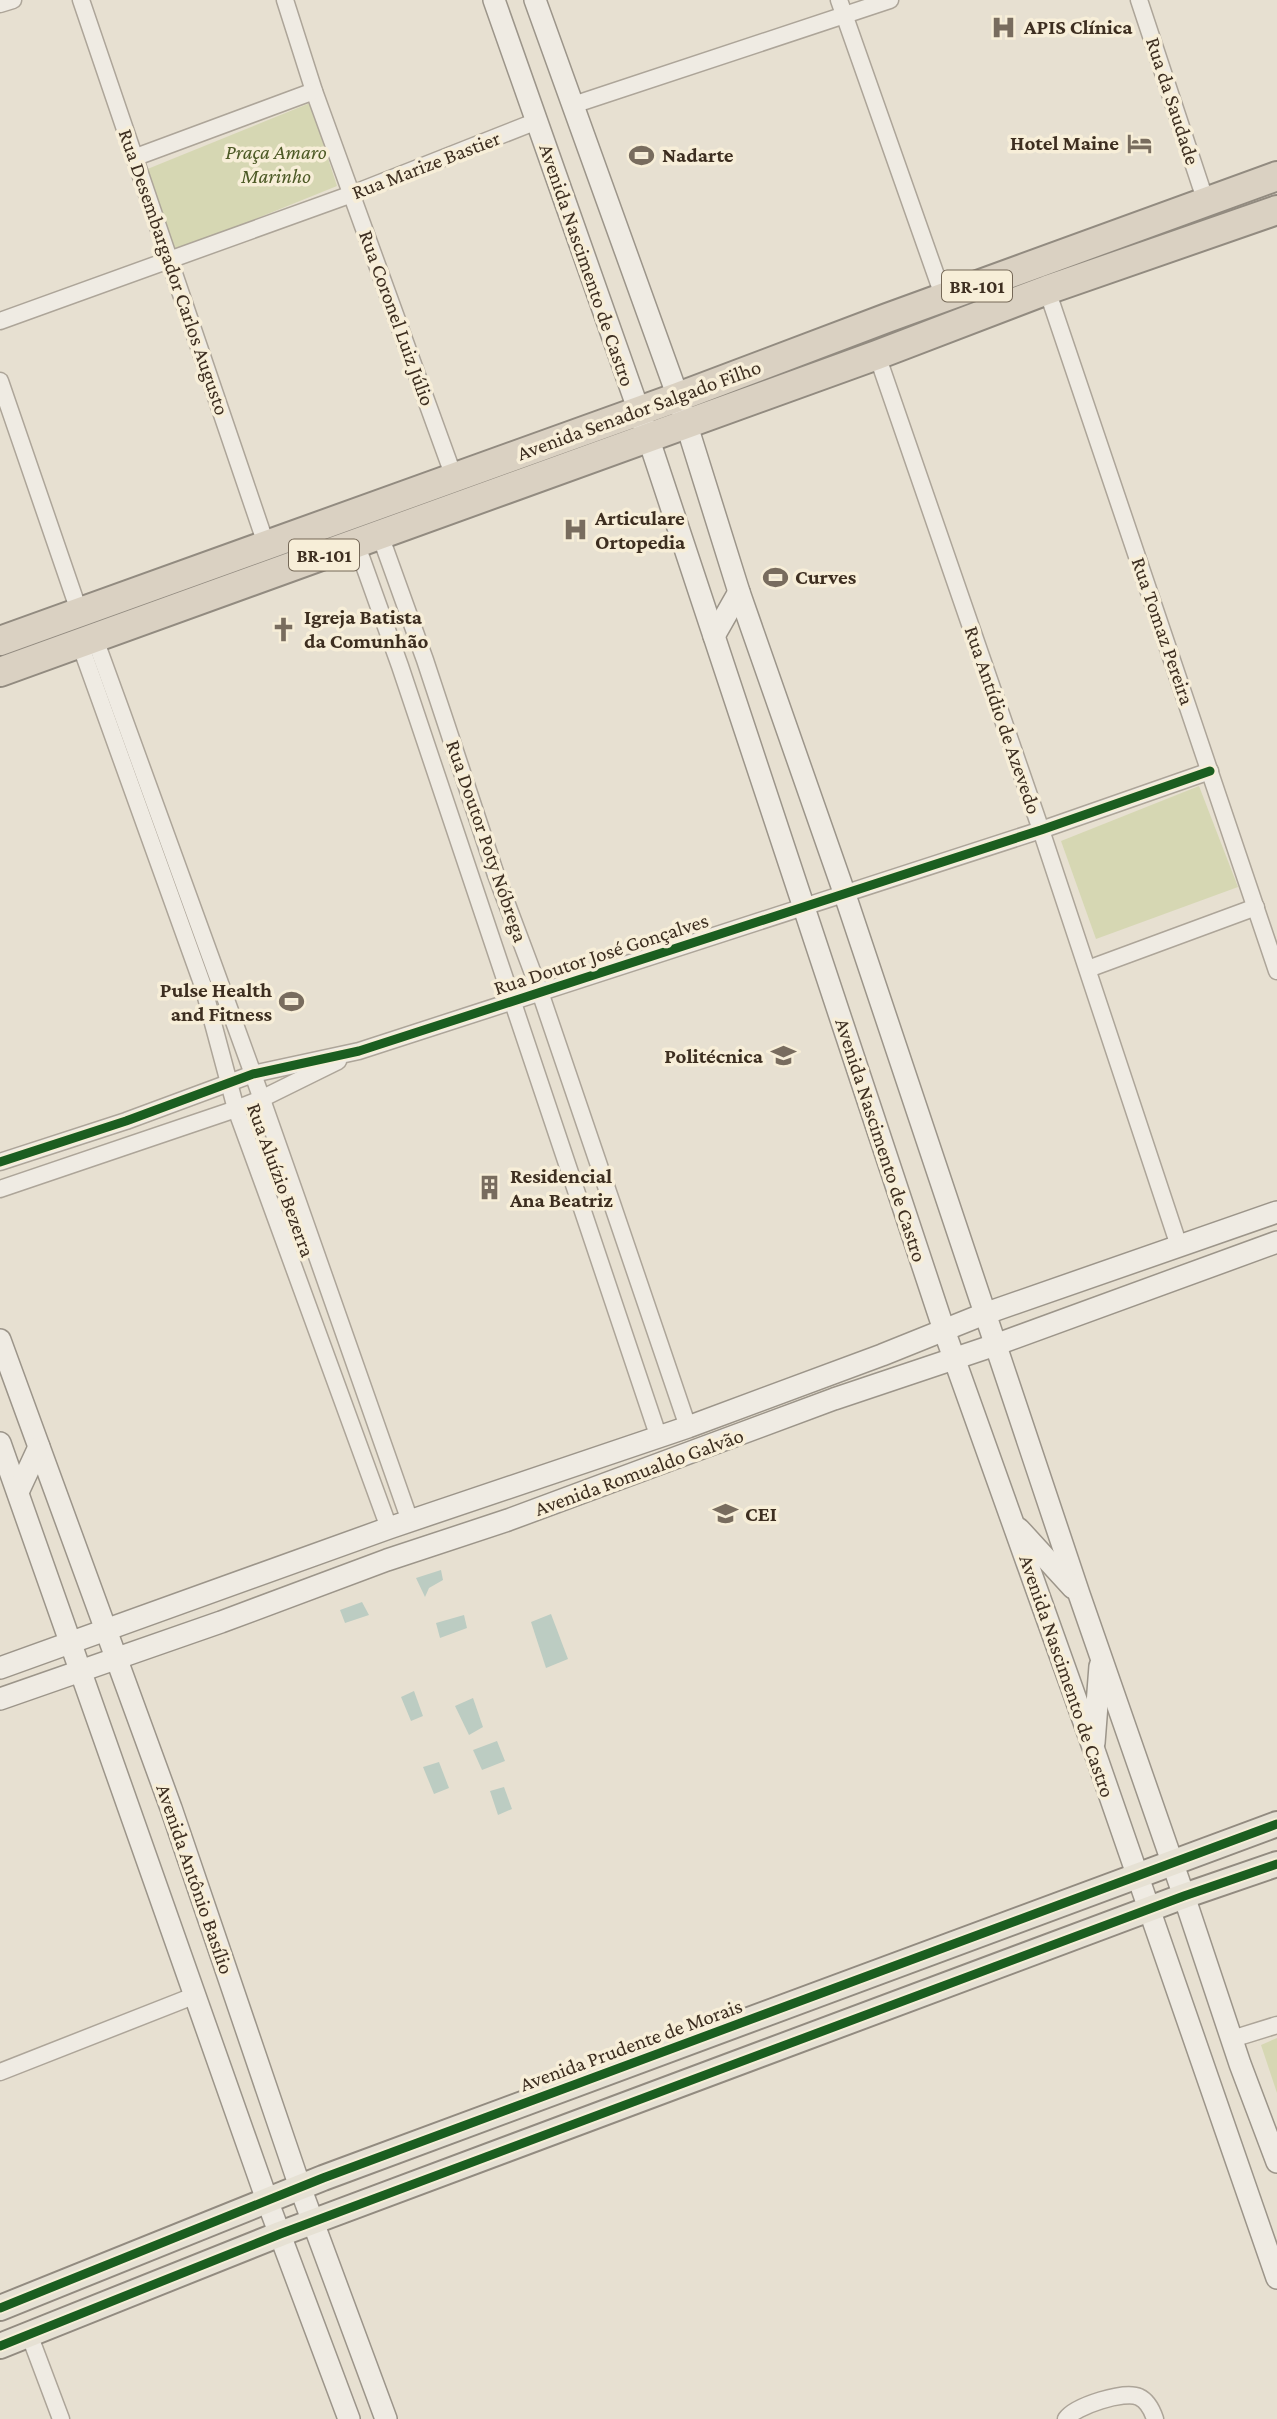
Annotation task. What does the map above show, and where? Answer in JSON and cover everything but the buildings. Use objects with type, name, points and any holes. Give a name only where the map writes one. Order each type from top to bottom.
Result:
[{"type":"highway","name":"Avenida Senador Salgado Filho","points":[[0,672],[648,437],[682,410],[944,298],[1277,176]]},
{"type":"highway","name":"Avenida Senador Salgado Filho","points":[[0,641],[639,411],[682,410],[877,355],[1047,290],[1277,210]]},
{"type":"main road","name":"Avenida Nascimento de Castro","points":[[495,0],[648,437],[944,1330],[1094,1750],[1277,2278]]},
{"type":"main road","name":"Avenida Nascimento de Castro","points":[[535,0],[682,410],[738,592],[845,892],[1079,1594],[1277,2162]]},
{"type":"main road","points":[[714,636],[738,592]]},
{"type":"main road","name":"Avenida Romualdo Galvão","points":[[0,1668],[389,1528],[688,1427],[984,1314],[1277,1212]]},
{"type":"main road","name":"Avenida Romualdo Galvão","points":[[0,1699],[387,1560],[508,1520],[834,1399],[995,1345],[1277,1242]]},
{"type":"main road","name":"Avenida Antônio Basílio","points":[[0,1340],[171,1808],[300,2188],[386,2419]]},
{"type":"main road","name":"Avenida Antônio Basílio","points":[[0,1443],[267,2200],[349,2419]]},
{"type":"main road","points":[[18,1492],[39,1447]]},
{"type":"main road","points":[[1013,1522],[1079,1594]]},
{"type":"main road","points":[[1094,1750],[1101,1657]]},
{"type":"main road","name":"Avenida Prudente de Morais","points":[[0,2308],[267,2200],[1277,1824]]},
{"type":"main road","points":[[0,2346],[280,2234],[1148,1909],[1277,1864]]},
{"type":"street","points":[[0,4],[13,0]]},
{"type":"street","name":"Rua Desembargador Carlos Augusto","points":[[81,0],[266,544]]},
{"type":"street","name":"Rua Coronel Luiz Júlio","points":[[285,0],[314,90],[454,477]]},
{"type":"street","points":[[839,0],[944,298]]},
{"type":"street","points":[[573,105],[890,0]]},
{"type":"street","name":"Rua da Saudade","points":[[1139,0],[1206,202]]},
{"type":"street","points":[[135,157],[314,90]]},
{"type":"street","name":"Rua Marize Bastier","points":[[0,321],[352,194],[537,121]]},
{"type":"street","name":"Rua Tomaz Pereira","points":[[1047,290],[1277,971]]},
{"type":"street","name":"Rua Antídio de Azevedo","points":[[877,355],[1041,830],[1180,1246]]},
{"type":"street","points":[[0,381],[80,614]]},
{"type":"street","name":"Rua Doutor Poty Nóbrega","points":[[368,539],[425,660],[496,875],[540,992],[688,1427]]},
{"type":"street","name":"Rua Doutor Poty Nóbrega","points":[[368,539],[400,666],[658,1436]]},
{"type":"street","name":"Rua Aluízio Bezerra","points":[[87,642],[197,946],[253,1074],[410,1521]]},
{"type":"street","points":[[400,666],[425,660]]},
{"type":"street","name":"Rua Doutor José Gonçalves","points":[[0,1162],[166,1107],[228,1082],[359,1051],[1041,830],[1210,771]]},
{"type":"street","points":[[472,882],[496,875]]},
{"type":"street","points":[[1088,969],[1256,907]]},
{"type":"street","name":"Rua Aluízio Bezerra","points":[[197,946],[203,986],[236,1109],[389,1528]]},
{"type":"street","name":"Rua Doutor José Gonçalves","points":[[0,1189],[236,1109],[359,1051]]},
{"type":"street","points":[[166,1107],[174,1130]]},
{"type":"street","points":[[0,2072],[196,1995]]},
{"type":"street","points":[[1232,2039],[1277,2025]]},
{"type":"street","points":[[29,2334],[61,2419]]},
{"type":"street","points":[[1066,2419],[1076,2409],[1129,2394],[1138,2396],[1153,2413]]},
{"type":"green space","name":"Praça Amaro Marinho","points":[[310,103],[337,186],[174,252],[145,170]]},
{"type":"green space","points":[[1199,786],[1238,887],[1096,939],[1061,841]]},
{"type":"green space","points":[[1277,2038],[1277,2093],[1261,2045]]},
{"type":"shaded area","points":[[441,1570],[443,1580],[429,1588],[425,1597],[416,1578]]},
{"type":"shaded area","points":[[362,1602],[369,1615],[345,1623],[340,1610]]},
{"type":"shaded area","points":[[551,1614],[568,1659],[546,1668],[531,1622]]},
{"type":"shaded area","points":[[464,1615],[467,1628],[440,1638],[436,1623]]},
{"type":"shaded area","points":[[414,1691],[423,1716],[411,1721],[401,1697]]},
{"type":"shaded area","points":[[473,1698],[483,1727],[469,1735],[455,1706]]},
{"type":"shaded area","points":[[497,1741],[505,1761],[482,1770],[473,1750]]},
{"type":"shaded area","points":[[439,1762],[449,1788],[434,1794],[423,1767]]},
{"type":"shaded area","points":[[504,1787],[512,1809],[498,1815],[490,1791]]},
{"type":"cycle path","points":[[0,1162],[126,1121],[253,1074],[359,1051],[1041,830],[1210,771]]},
{"type":"cycle path","points":[[0,2308],[323,2178],[1277,1824]]},
{"type":"cycle path","points":[[0,2346],[280,2234],[1184,1896],[1277,1864]]},
{"type":"place","name":"APIS Clínica","points":[[1004,27]]},
{"type":"place","name":"Hotel Maine","points":[[1139,143]]},
{"type":"place","name":"Nadarte","points":[[642,155]]},
{"type":"place","name":"Articulare Ortopedia","points":[[575,530]]},
{"type":"place","name":"Curves","points":[[775,577]]},
{"type":"place","name":"Igreja Batista da Comunhão","points":[[284,629]]},
{"type":"place","name":"Pulse Health and Fitness","points":[[292,1002]]},
{"type":"place","name":"Politécnica","points":[[783,1056]]},
{"type":"place","name":"Residencial Ana Beatriz","points":[[490,1188]]},
{"type":"place","name":"CEI","points":[[725,1514]]}]
